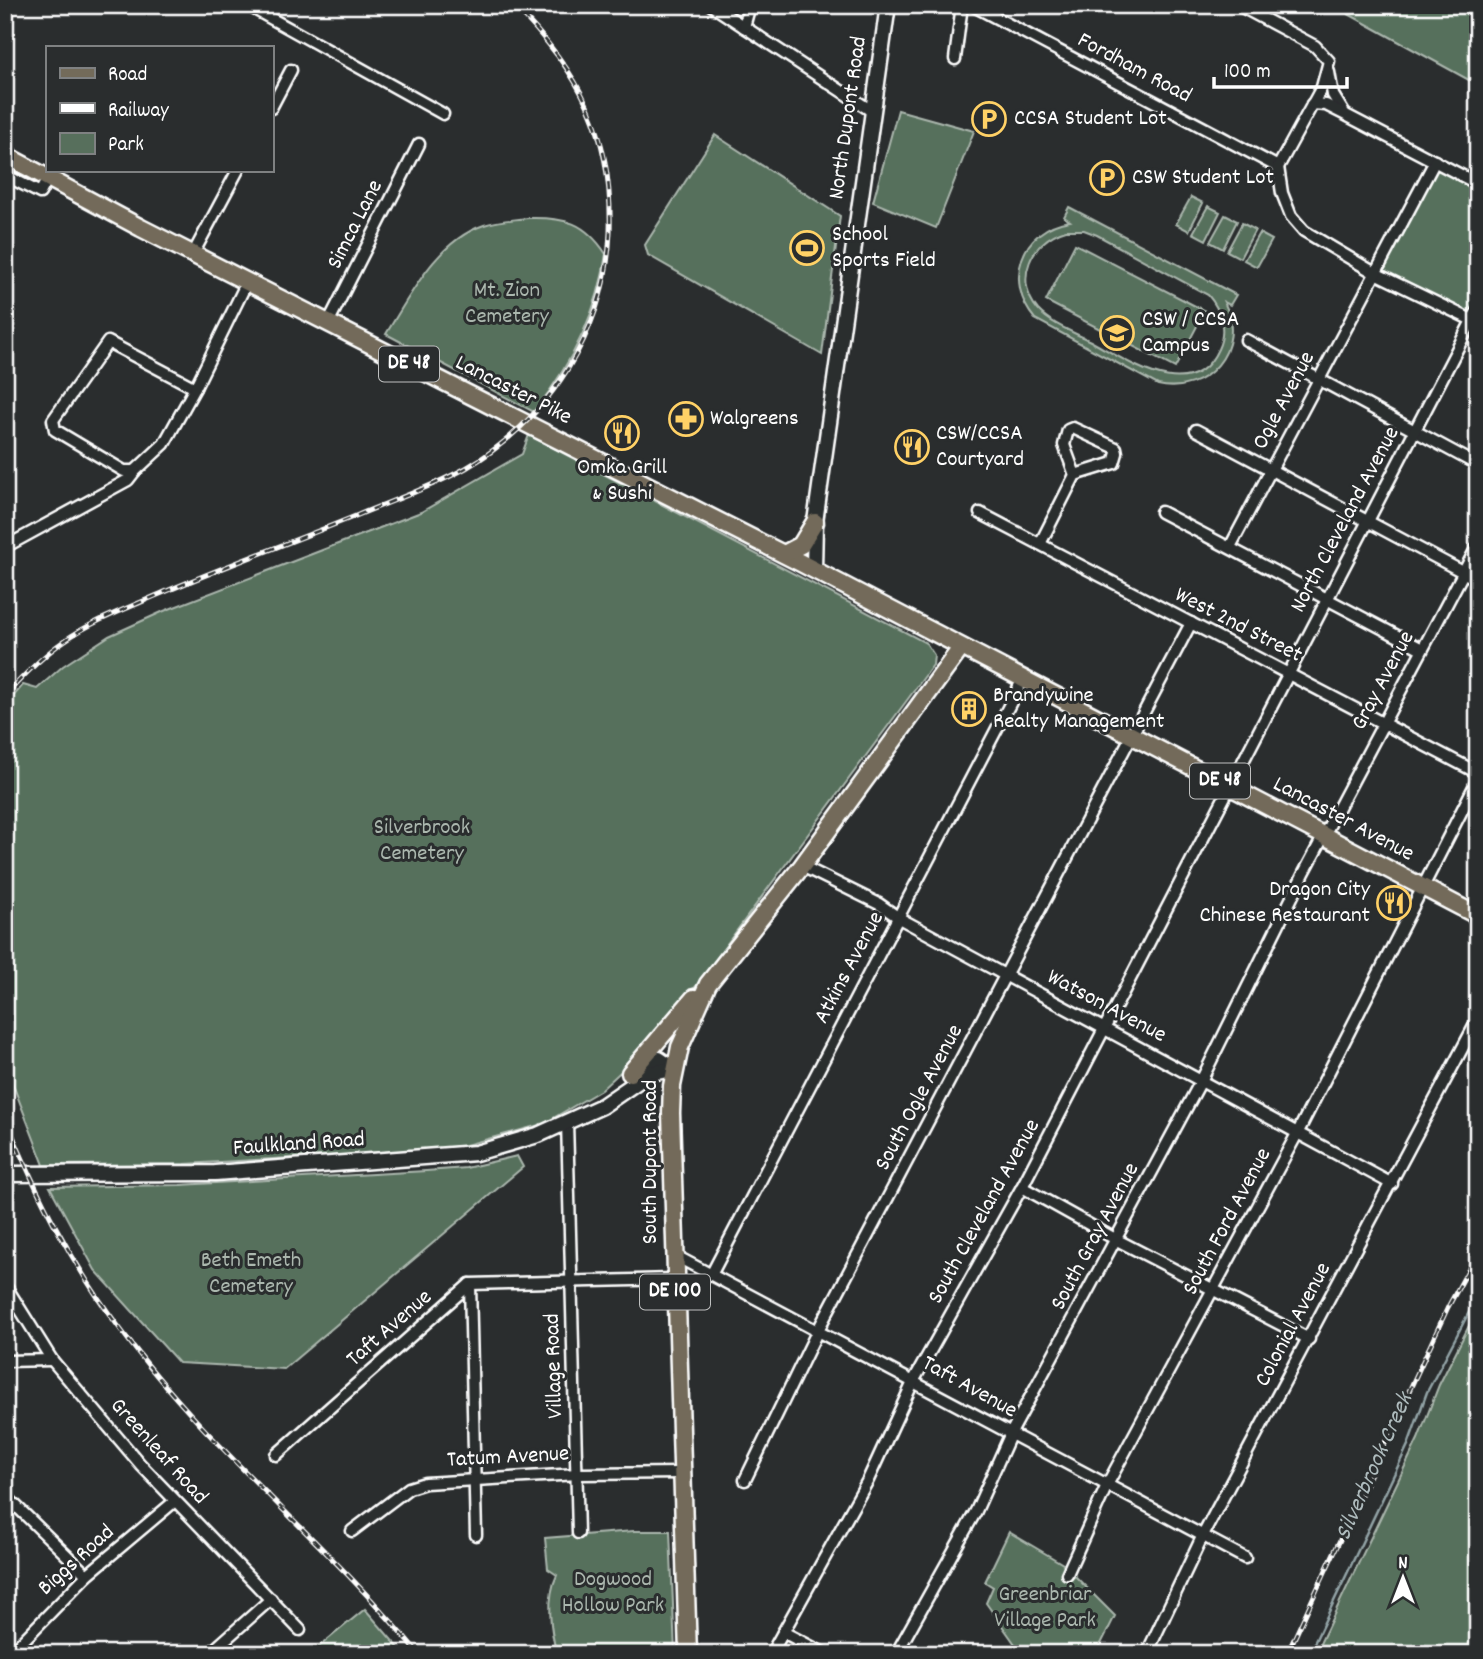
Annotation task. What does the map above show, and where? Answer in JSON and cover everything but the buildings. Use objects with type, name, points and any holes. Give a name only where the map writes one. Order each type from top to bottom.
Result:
[{"type":"main road","name":"North Dupont Road","points":[[814,570],[816,522],[888,5]]},
{"type":"main road","name":"Lancaster Pike","points":[[6,156],[247,282],[814,570]]},
{"type":"main road","points":[[784,554],[801,545],[816,522]]},
{"type":"main road","name":"Lancaster Avenue","points":[[814,570],[1478,916]]},
{"type":"main road","name":"South Dupont Road","points":[[688,1654],[674,1279],[671,1113],[674,1069],[686,1029],[708,984],[802,866],[961,648]]},
{"type":"main road","points":[[630,1073],[708,984]]},
{"type":"main road","name":"Faulkland Road","points":[[587,1111],[639,1066],[659,1059],[674,1069]]},
{"type":"main road","name":"Faulkland Road","points":[[5,1174],[215,1173],[445,1157],[509,1145],[602,1105],[650,1073],[674,1069]]},
{"type":"street","points":[[247,5],[443,114]]},
{"type":"street","points":[[711,5],[873,111]]},
{"type":"street","points":[[744,27],[750,5]]},
{"type":"street","points":[[955,59],[962,5]]},
{"type":"street","name":"Fordham Road","points":[[972,5],[1278,167]]},
{"type":"street","points":[[1237,5],[1325,54],[1333,94],[1344,114]]},
{"type":"street","points":[[1329,67],[1278,167],[1282,193],[1291,216],[1304,231],[1375,273],[1475,321]]},
{"type":"street","points":[[273,104],[291,69]]},
{"type":"street","points":[[1312,104],[1326,105],[1478,184]]},
{"type":"street","name":"Simca Lane","points":[[328,323],[419,144]]},
{"type":"street","name":"Ogle Avenue","points":[[1230,547],[1435,161]]},
{"type":"street","points":[[193,254],[238,172]]},
{"type":"street","points":[[5,175],[40,192],[48,178]]},
{"type":"street","points":[[5,547],[128,480],[164,444],[247,282]]},
{"type":"street","name":"North Cleveland Avenue","points":[[1228,785],[1414,431],[1475,321],[1478,309]]},
{"type":"street","points":[[1246,340],[1478,465]]},
{"type":"street","points":[[135,471],[124,471],[55,430],[53,420],[79,379],[108,342],[195,388]]},
{"type":"street","points":[[1040,544],[1075,475],[1114,463],[1118,453],[1116,448],[1073,428],[1068,430],[1064,445],[1075,475]]},
{"type":"street","points":[[1195,430],[1478,580]]},
{"type":"street","points":[[1161,512],[1422,649]]},
{"type":"street","name":"West 2nd Street","points":[[980,513],[1478,773]]},
{"type":"street","name":"Gray Avenue","points":[[1324,835],[1478,545]]},
{"type":"street","points":[[1131,735],[1191,623]]},
{"type":"street","name":"Atkins Avenue","points":[[711,1275],[1023,679]]},
{"type":"street","name":"South Ogle Avenue","points":[[745,1480],[817,1332],[1007,976],[1131,735]]},
{"type":"street","name":"South Ford Avenue","points":[[1067,1574],[1107,1485],[1298,1132],[1478,779]]},
{"type":"street","name":"South Cleveland Avenue","points":[[771,1654],[868,1480],[914,1380],[1022,1187],[1228,785]]},
{"type":"street","name":"South Gray Avenue","points":[[896,1654],[976,1511],[1011,1433],[1117,1241],[1202,1079],[1324,835]]},
{"type":"street","name":"Watson Avenue","points":[[802,866],[879,904],[899,918],[1202,1079],[1392,1184]]},
{"type":"street","name":"Colonial Avenue","points":[[1148,1651],[1203,1535],[1478,1019]]},
{"type":"street","name":"Village Road","points":[[567,1121],[578,1533]]},
{"type":"street","points":[[1022,1187],[1117,1241],[1309,1339]]},
{"type":"street","name":"Taft Avenue","points":[[674,1255],[1245,1558]]},
{"type":"street","points":[[476,1535],[470,1284],[674,1279]]},
{"type":"street","name":"Taft Avenue","points":[[276,1455],[470,1284]]},
{"type":"street","name":"Greenleaf Road","points":[[5,1285],[52,1360],[175,1501],[300,1630]]},
{"type":"street","points":[[5,1361],[52,1360]]},
{"type":"street","name":"Tatum Avenue","points":[[352,1531],[416,1485],[475,1478],[682,1473]]},
{"type":"street","points":[[5,1495],[87,1575]]},
{"type":"street","name":"Biggs Road","points":[[10,1654],[87,1575],[175,1501]]},
{"type":"street","points":[[209,1654],[271,1599]]},
{"type":"street","points":[[783,1632],[825,1654]]},
{"type":"green space","points":[[1332,5],[1478,5],[1478,85]]},
{"type":"green space","points":[[898,110],[974,131],[936,228],[873,202]]},
{"type":"green space","name":"School Sports Field","points":[[715,135],[840,216],[822,355],[648,255],[645,245]]},
{"type":"green space","points":[[1435,161],[1478,184],[1478,323],[1375,273]]},
{"type":"green space","points":[[1191,197],[1203,203],[1189,231],[1176,224]]},
{"type":"green space","points":[[1208,206],[1220,212],[1206,240],[1193,233]]},
{"type":"green space","points":[[1069,207],[1236,295],[1230,305],[1224,302],[1230,319],[1231,336],[1218,365],[1206,376],[1192,383],[1158,385],[1035,319],[1025,304],[1020,289],[1022,259],[1039,234],[1070,221],[1064,217]],"holes":[[[1066,230],[1084,230],[1208,295],[1219,314],[1222,335],[1218,349],[1207,366],[1193,375],[1177,378],[1159,375],[1142,369],[1064,328],[1038,310],[1027,286],[1027,274],[1035,252],[1043,242],[1054,235]]]},
{"type":"green space","points":[[1225,215],[1237,221],[1223,249],[1210,242]]},
{"type":"green space","name":"Mt. Zion Cemetery","points":[[528,218],[553,219],[582,228],[606,254],[597,297],[581,338],[560,376],[534,412],[386,334],[427,270],[452,243],[484,225]]},
{"type":"green space","points":[[1242,223],[1255,230],[1240,258],[1227,251]]},
{"type":"green space","points":[[1259,233],[1272,240],[1257,267],[1244,260]]},
{"type":"green space","points":[[1075,244],[1205,311],[1175,368],[1046,301]]},
{"type":"green space","name":"Silverbrook Cemetery","points":[[529,435],[926,643],[934,655],[933,665],[659,1036],[601,1090],[543,1124],[451,1149],[185,1164],[44,1165],[5,1064],[5,706],[23,685],[37,689],[63,666],[109,636],[164,611],[421,512],[522,454]]},
{"type":"green space","name":"Beth Emeth Cemetery","points":[[517,1156],[523,1167],[284,1369],[179,1363],[95,1270],[50,1187],[180,1185],[426,1171],[466,1168]]},
{"type":"green space","points":[[1478,1308],[1478,1654],[1315,1654],[1418,1439],[1439,1385]]},
{"type":"green space","name":"Dogwood Hollow Park","points":[[670,1531],[675,1654],[557,1654],[550,1614],[551,1594],[557,1575],[548,1569],[545,1538]]},
{"type":"green space","name":"Greenbriar Village Park","points":[[1009,1532],[1063,1564],[1115,1616],[1096,1654],[1022,1654],[986,1603],[993,1587],[985,1582]]},
{"type":"green space","points":[[365,1609],[404,1654],[310,1654]]},
{"type":"waterway","name":"Silverbrook Creek","points":[[1309,1654],[1408,1445],[1427,1392],[1478,1295]]},
{"type":"railway","points":[[5,696],[48,653],[98,621],[413,493],[466,468],[496,448],[547,398],[585,337],[598,303],[610,232],[609,197],[606,165],[599,135],[588,107],[557,55],[513,5]]},
{"type":"railway","points":[[5,1117],[29,1174],[70,1253],[121,1330],[191,1415],[345,1572],[419,1654]]},
{"type":"railway","points":[[1287,1654],[1448,1307],[1478,1252]]},
{"type":"place","name":"CCSA Student Lot","points":[[989,119]]},
{"type":"place","name":"CSW Student Lot","points":[[1107,178]]},
{"type":"place","name":"School Sports Field","points":[[807,248]]},
{"type":"place","name":"CSW / CCSA Campus","points":[[1117,333]]},
{"type":"place","name":"Walgreens","points":[[686,419]]},
{"type":"place","name":"Omka Grill & Sushi","points":[[622,433]]},
{"type":"place","name":"CSW/CCSA Courtyard","points":[[912,447]]},
{"type":"place","name":"Brandywine Realty Management","points":[[969,709]]},
{"type":"place","name":"Dragon City Chinese Restaurant","points":[[1394,903]]}]
